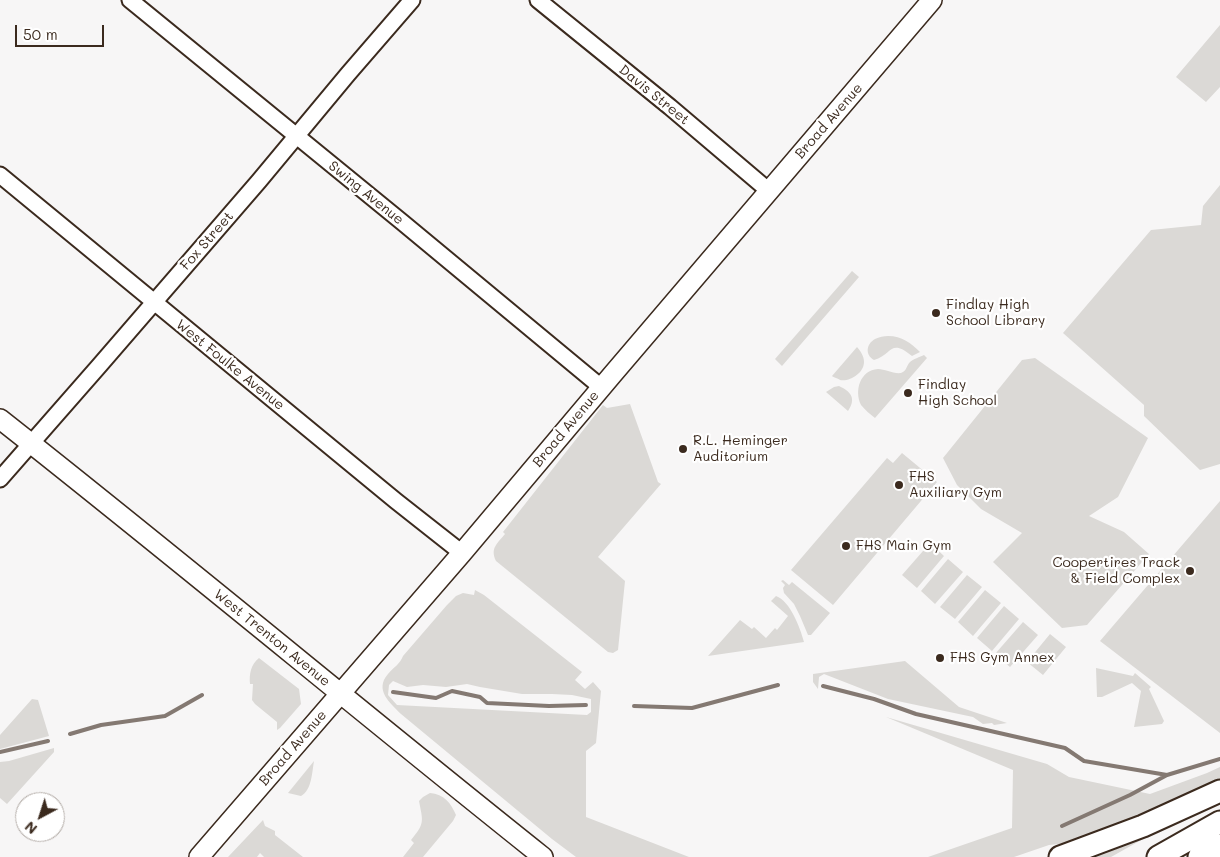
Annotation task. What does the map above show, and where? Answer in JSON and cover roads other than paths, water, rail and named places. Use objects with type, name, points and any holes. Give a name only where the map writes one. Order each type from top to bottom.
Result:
[{"type":"highway","points":[[1060,857],[1143,826],[1220,791]]},
{"type":"highway","points":[[1158,857],[1220,822]]},
{"type":"highway","points":[[1199,857],[1220,845]]},
{"type":"main road","name":"Broad Avenue","points":[[199,857],[462,553],[601,387],[932,0]]},
{"type":"main road","name":"West Trenton Avenue","points":[[0,419],[544,857]]},
{"type":"street","name":"Swing Avenue","points":[[130,0],[601,387]]},
{"type":"street","name":"Fox Street","points":[[0,478],[260,181],[412,0]]},
{"type":"street","name":"Davis Street","points":[[538,0],[670,107],[769,191]]},
{"type":"street","name":"West Foulke Avenue","points":[[0,175],[396,501],[462,553]]},
{"type":"waterway","points":[[634,706],[692,708],[778,685]]},
{"type":"waterway","points":[[823,686],[874,699],[916,714],[1065,748],[1084,761],[1167,775],[1220,759]]},
{"type":"waterway","points":[[393,692],[436,698],[452,691],[480,697],[487,703],[549,706],[586,705]]},
{"type":"waterway","points":[[70,734],[101,725],[165,716],[202,695]]},
{"type":"waterway","points":[[0,752],[48,741]]},
{"type":"waterway","points":[[1062,826],[1130,795],[1167,775]]},
{"type":"place","name":"Findlay High School Library","points":[[936,313]]},
{"type":"place","name":"Findlay High School","points":[[908,393]]},
{"type":"place","name":"R.L. Heminger Auditorium","points":[[683,449]]},
{"type":"place","name":"FHS Auxiliary Gym","points":[[899,485]]},
{"type":"place","name":"FHS Main Gym","points":[[846,546]]},
{"type":"place","name":"Coopertires Track & Field Complex","points":[[1190,571]]},
{"type":"place","name":"FHS Gym Annex","points":[[940,658]]}]
